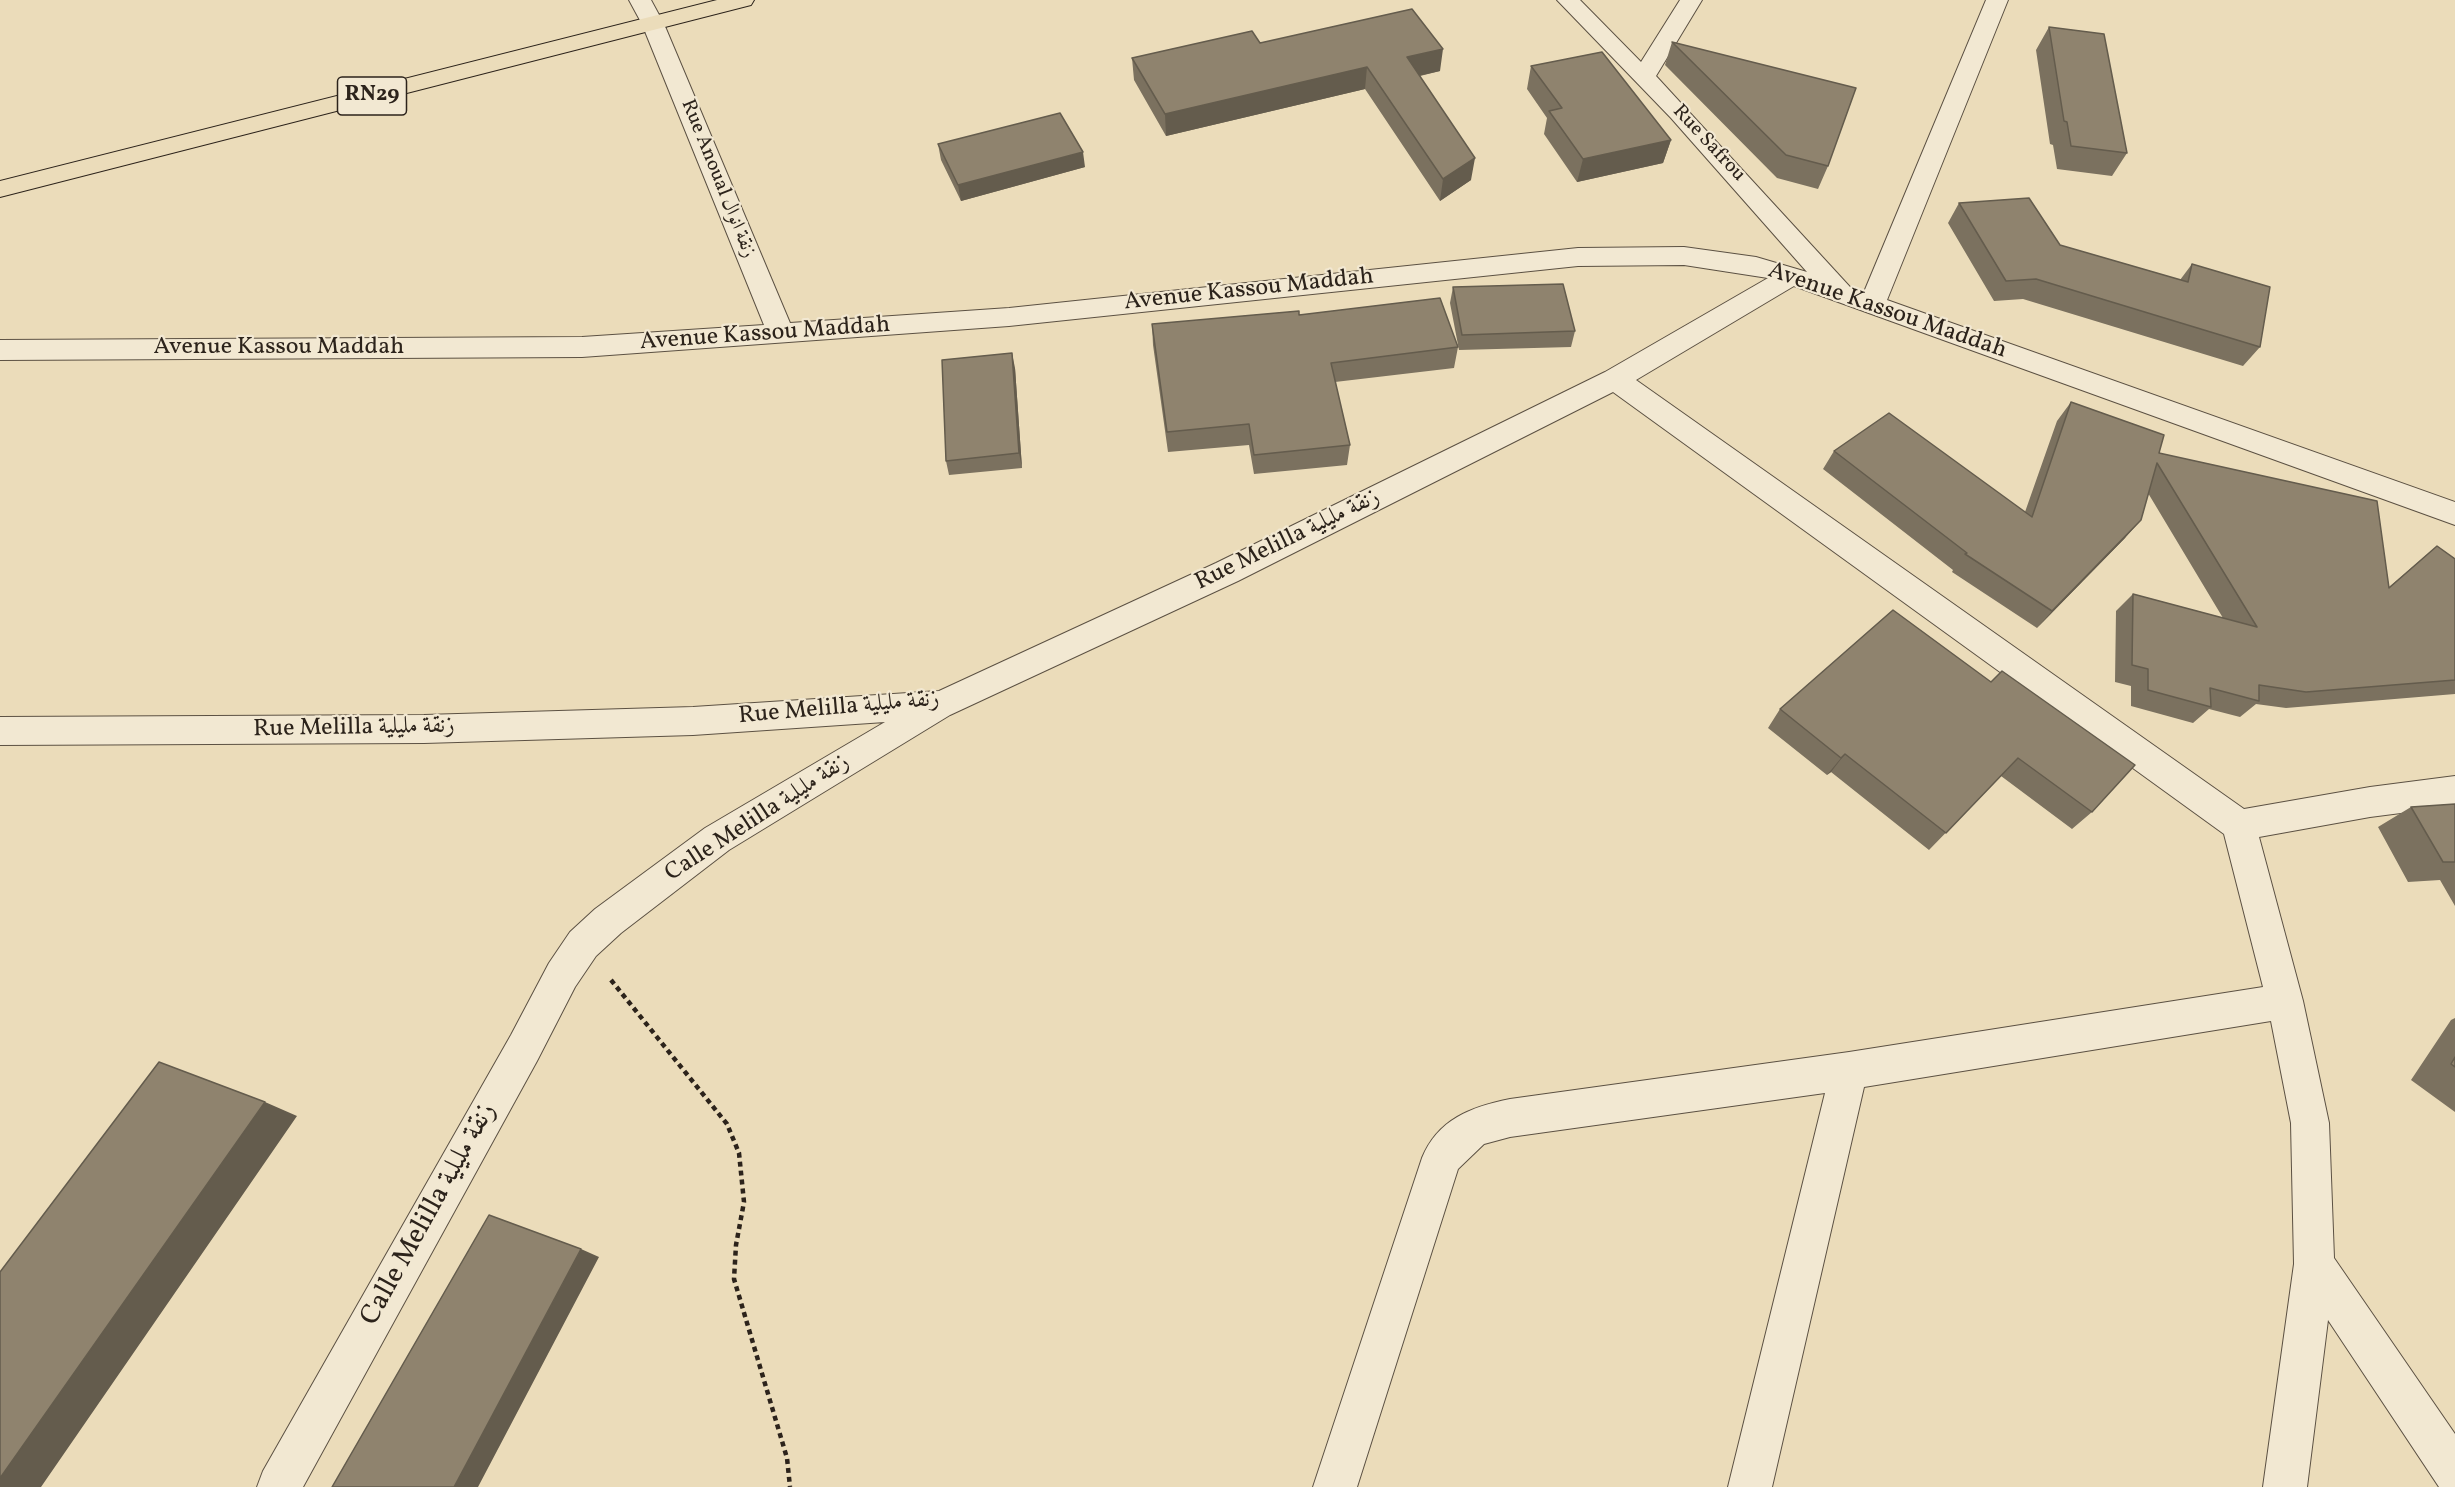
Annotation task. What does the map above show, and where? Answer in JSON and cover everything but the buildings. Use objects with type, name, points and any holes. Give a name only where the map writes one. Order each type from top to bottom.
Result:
[{"type":"main road","name":"RN29","points":[[0,189],[743,0]]},
{"type":"street","name":"Rue Anoual زنقة انوال","points":[[640,0],[653,24],[781,334]]},
{"type":"street","name":"Rue Safrou","points":[[1568,0],[1644,76],[1741,180],[1842,294]]},
{"type":"street","points":[[1644,76],[1691,0]]},
{"type":"street","points":[[1872,305],[1997,0]]},
{"type":"street","name":"Avenue Kassou Maddah","points":[[0,350],[582,347],[1009,317],[1578,257],[1683,256],[1756,266],[1792,276],[2455,514]]},
{"type":"street","name":"Rue Melilla زنقة مليلية","points":[[0,731],[424,729],[693,721],[942,704],[1227,572],[1615,379],[1792,276]]},
{"type":"street","points":[[1615,379],[2239,825],[2285,1001],[2310,1123],[2314,1264],[2285,1487]]},
{"type":"street","name":"Calle Melilla زنقة مليلية","points":[[279,1487],[524,1048],[562,975],[583,945],[608,921],[717,839],[942,704]]},
{"type":"street","points":[[2239,825],[2370,802],[2455,791]]},
{"type":"street","points":[[1335,1487],[1443,1158],[1459,1137],[1475,1125],[1510,1118],[1849,1071],[2285,1001]]},
{"type":"street","points":[[1750,1487],[1849,1071]]},
{"type":"street","points":[[2314,1264],[2455,1472]]},
{"type":"path","points":[[583,945],[727,1125],[739,1154],[744,1202],[736,1245],[734,1279],[787,1458],[790,1487]]}]
